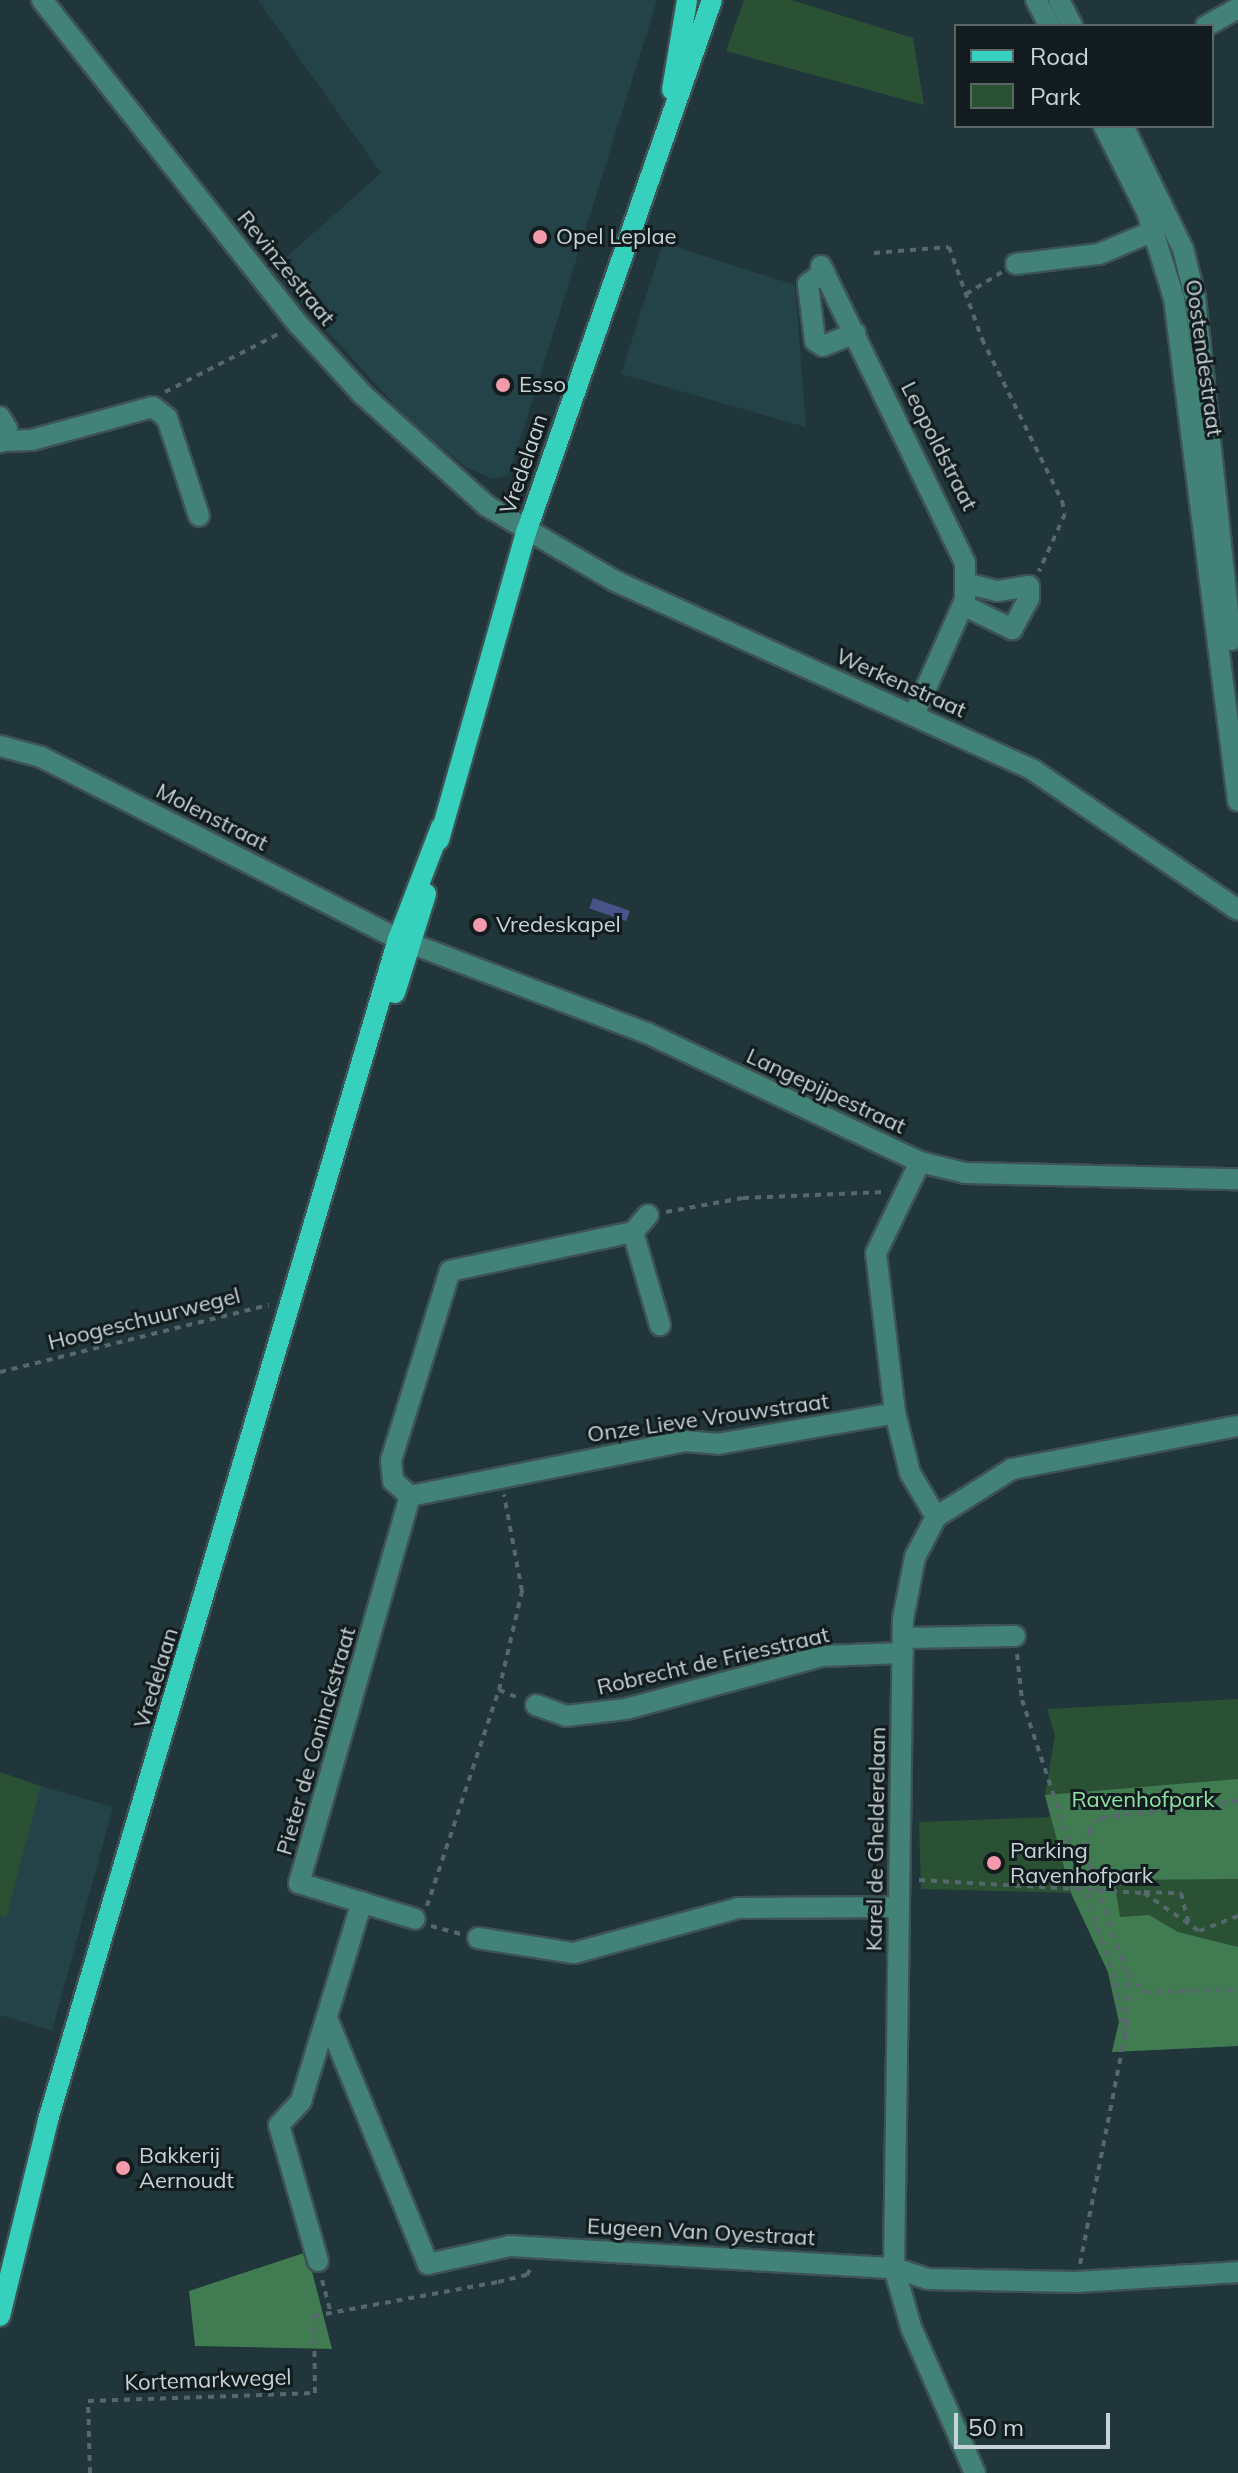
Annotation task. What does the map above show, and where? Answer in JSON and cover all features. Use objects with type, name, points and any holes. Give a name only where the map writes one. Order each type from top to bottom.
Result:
[{"type":"main road","name":"Vredelaan","points":[[666,121],[687,0]]},
{"type":"main road","name":"Vredelaan","points":[[0,2316],[48,2120],[369,1057],[407,942],[527,530],[666,121],[712,0]]},
{"type":"street","name":"Revinzestraat","points":[[42,0],[299,325],[446,471],[527,530]]},
{"type":"street","points":[[1036,0],[1049,24]]},
{"type":"street","points":[[1059,0],[1071,24]]},
{"type":"street","points":[[1210,24],[1238,8]]},
{"type":"street","name":"Oostendestraat","points":[[1105,128],[1154,231],[1174,298],[1238,801]]},
{"type":"street","name":"Oostendestraat","points":[[1124,128],[1183,249],[1195,297],[1238,732]]},
{"type":"street","points":[[1016,264],[1099,254],[1154,231]]},
{"type":"street","name":"Leopoldstraat","points":[[855,333],[823,346],[815,341],[808,284],[823,269],[956,533],[969,584]]},
{"type":"street","points":[[0,417],[7,429],[1,442],[32,440],[153,407],[167,418],[199,516]]},
{"type":"street","name":"Werkenstraat","points":[[527,530],[615,581],[1033,770],[1238,910]]},
{"type":"street","points":[[914,715],[963,605],[969,584],[997,591],[1029,586]]},
{"type":"street","points":[[963,605],[1012,629],[1029,586]]},
{"type":"street","name":"Molenstraat","points":[[0,746],[41,757],[407,942]]},
{"type":"street","name":"Langepijpestraat","points":[[407,942],[647,1033],[920,1162],[1015,1174],[1238,1179]]},
{"type":"street","points":[[920,1162],[901,1191],[876,1253],[895,1413],[910,1473],[936,1517],[1012,1469],[1238,1426]]},
{"type":"street","points":[[410,1496],[393,1481],[391,1461],[450,1271],[633,1232],[648,1215]]},
{"type":"street","points":[[633,1232],[660,1325]]},
{"type":"street","name":"Onze Lieve Vrouwstraat","points":[[410,1496],[685,1441],[718,1444],[895,1413]]},
{"type":"street","name":"Pieter de Coninckstraat","points":[[410,1496],[299,1883],[415,1919]]},
{"type":"street","name":"Karel de Ghelderelaan","points":[[936,1517],[915,1557],[903,1646],[894,2268],[911,2327],[975,2473]]},
{"type":"street","name":"Robrecht de Friesstraat","points":[[536,1705],[566,1716],[626,1709],[823,1656],[1015,1636]]},
{"type":"street","points":[[318,2261],[279,2125],[301,2101],[362,1902]]},
{"type":"street","points":[[478,1938],[574,1953],[738,1908],[899,1907]]},
{"type":"street","name":"Eugeen Van Oyestraat","points":[[327,2018],[428,2264],[543,2247],[894,2268],[927,2279],[1076,2282],[1238,2272]]},
{"type":"path","points":[[874,253],[949,247],[966,294],[1065,514],[1029,586]]},
{"type":"path","points":[[966,294],[1016,264]]},
{"type":"path","points":[[153,407],[212,365],[299,325]]},
{"type":"path","points":[[648,1215],[743,1198],[901,1191]]},
{"type":"path","name":"Hoogeschuurwegel","points":[[0,1372],[296,1298]]},
{"type":"path","points":[[478,1938],[422,1924],[499,1690],[522,1591],[501,1480]]},
{"type":"path","points":[[1015,1636],[1022,1700],[1116,1982],[1125,2036]]},
{"type":"path","points":[[1076,2282],[1125,2036],[1127,1974],[1101,1888],[1086,1853],[1089,1830],[1100,1818],[1238,1801]]},
{"type":"path","points":[[900,1879],[1181,1893],[1190,1926]]},
{"type":"path","points":[[1142,1892],[1190,1926],[1215,1928],[1238,1916]]},
{"type":"path","points":[[1127,1974],[1143,1992],[1160,1997],[1238,1990]]},
{"type":"path","points":[[318,2261],[331,2313],[527,2275],[543,2247]]},
{"type":"path","name":"Kortemarkwegel","points":[[90,2473],[88,2401],[315,2393],[314,2316],[331,2313]]},
{"type":"shaded area","points":[[258,0],[657,0],[509,475],[493,479],[466,467],[412,424],[272,270],[381,173]]},
{"type":"shaded area","points":[[663,243],[795,285],[806,427],[621,374]]},
{"type":"shaded area","points":[[41,1786],[113,1807],[52,2031],[0,2015],[0,1916],[6,1917]]},
{"type":"green space","points":[[744,0],[792,0],[913,38],[924,105],[726,51]]},
{"type":"green space","name":"Ravenhofpark","points":[[1238,1699],[1238,2046],[1112,2052],[1119,2022],[1108,1972],[1071,1893],[921,1889],[919,1822],[1050,1817],[1045,1795],[1055,1735],[1047,1709]]},
{"type":"green space","points":[[0,1772],[41,1786],[6,1918],[0,1916]]},
{"type":"green space","points":[[1238,1779],[1238,1879],[1114,1880],[1120,1917],[1149,1915],[1178,1932],[1238,1947],[1238,2046],[1112,2052],[1119,2022],[1108,1972],[1071,1893],[1045,1795]]},
{"type":"green space","points":[[307,2252],[332,2349],[195,2346],[189,2291]]},
{"type":"water","points":[[593,898],[630,911],[626,921],[589,908]]},
{"type":"place","name":"Opel Leplae","points":[[540,237]]},
{"type":"place","name":"Esso","points":[[503,385]]},
{"type":"place","name":"Vredeskapel","points":[[480,925]]},
{"type":"place","name":"Parking Ravenhofpark","points":[[994,1863]]},
{"type":"place","name":"Bakkerij Aernoudt","points":[[123,2168]]}]
